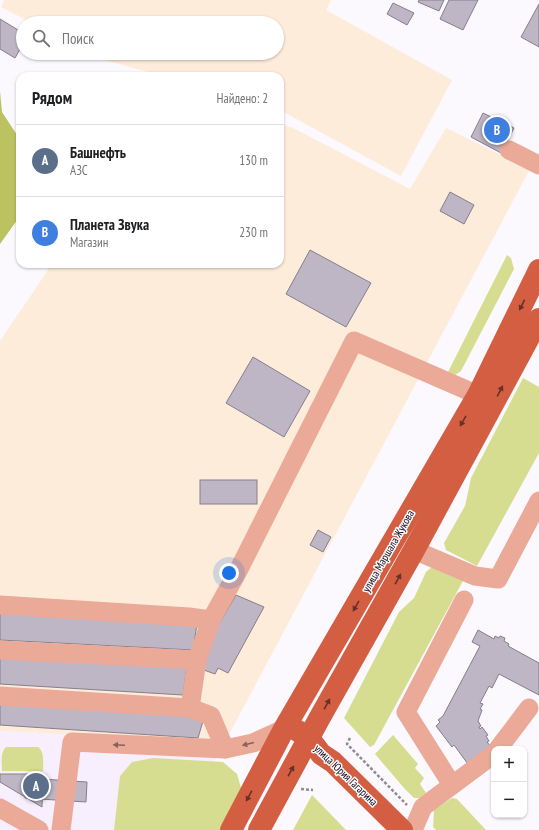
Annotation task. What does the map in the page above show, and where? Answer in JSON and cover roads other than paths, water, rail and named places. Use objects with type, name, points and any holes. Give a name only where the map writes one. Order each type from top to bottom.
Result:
[{"type":"main road","name":"улица Маршала Жукова","points":[[231,830],[286,727],[478,395],[539,270]]},
{"type":"main road","name":"улица Маршала Жукова","points":[[259,830],[319,719],[414,550],[539,319]]},
{"type":"main road","name":"улица Юрия Гагарина","points":[[286,727],[309,738],[321,754],[333,762],[411,826]]},
{"type":"lane","points":[[509,150],[539,165]]},
{"type":"lane","points":[[190,708],[197,660],[211,620],[237,573],[354,341],[478,395]]},
{"type":"lane","points":[[414,550],[475,576],[498,579],[539,501]]},
{"type":"lane","points":[[452,785],[406,712],[464,600]]},
{"type":"lane","points":[[0,605],[189,617],[211,620]]},
{"type":"lane","points":[[0,650],[197,660]]},
{"type":"lane","points":[[0,696],[190,708],[211,716],[225,749]]},
{"type":"lane","points":[[500,746],[529,708]]},
{"type":"lane","points":[[61,830],[72,742],[225,749],[254,743],[286,727]]},
{"type":"lane","points":[[411,826],[423,807],[491,756]]},
{"type":"lane","points":[[0,808],[39,830]]},
{"type":"place","name":"Планета Звука","points":[[497,130]]},
{"type":"place","name":"Башнефть","points":[[36,786]]}]
